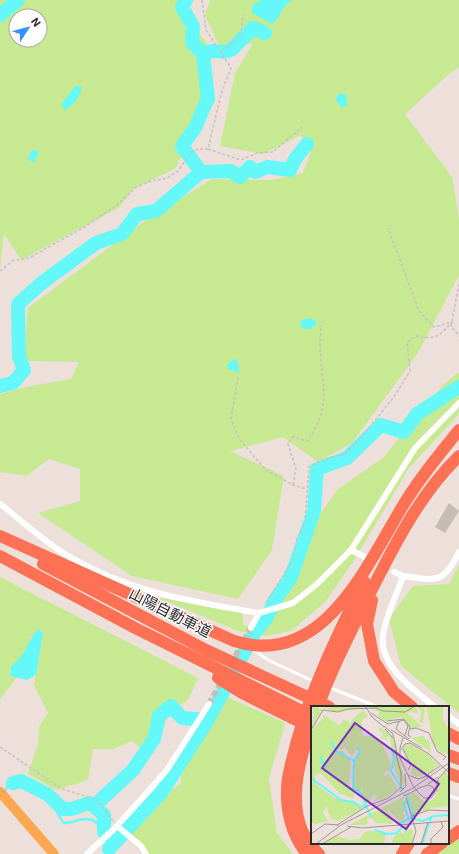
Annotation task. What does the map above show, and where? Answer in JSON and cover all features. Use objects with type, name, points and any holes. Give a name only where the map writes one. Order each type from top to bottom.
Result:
[{"type":"highway","points":[[0,536],[203,628],[245,644],[264,645],[286,643],[301,637],[317,627],[332,613],[433,462],[459,430]]},
{"type":"highway","points":[[433,462],[459,441]]},
{"type":"highway","points":[[318,706],[324,676],[409,520],[449,466],[459,456]]},
{"type":"highway","points":[[430,491],[459,467]]},
{"type":"highway","name":"山陽自動車道","points":[[0,541],[206,650],[327,706]]},
{"type":"highway","name":"山陽自動車道","points":[[0,556],[134,628],[311,716]]},
{"type":"highway","points":[[315,706],[324,676],[370,557]]},
{"type":"highway","points":[[376,581],[367,624],[374,661],[394,692],[411,706]]},
{"type":"highway","points":[[134,628],[242,693],[306,734]]},
{"type":"highway","points":[[308,854],[294,834],[288,809],[287,788],[311,718]]},
{"type":"highway","points":[[306,734],[297,783],[295,804],[303,833],[312,847],[319,854]]},
{"type":"highway","points":[[449,734],[459,739]]},
{"type":"highway","points":[[449,755],[459,759]]},
{"type":"highway","points":[[449,773],[459,777]]},
{"type":"highway","points":[[449,838],[459,830]]},
{"type":"highway","points":[[402,854],[408,844]]},
{"type":"highway","points":[[427,854],[441,844]]},
{"type":"main road","points":[[2,794],[54,854]]},
{"type":"street","points":[[0,504],[64,554],[126,584],[169,597],[259,613],[293,603],[317,584],[351,550],[415,448],[459,403]]},
{"type":"street","points":[[351,550],[370,557]]},
{"type":"street","points":[[394,572],[403,576],[427,580],[439,579],[449,571],[459,552]]},
{"type":"street","points":[[403,576],[382,636],[385,650],[394,670],[415,692],[434,706]]},
{"type":"street","points":[[251,628],[259,613]]},
{"type":"street","points":[[87,854],[117,826],[167,770],[210,704]]},
{"type":"street","points":[[449,717],[459,724]]},
{"type":"street","points":[[117,826],[141,846],[146,854]]},
{"type":"lane","points":[[245,644],[275,663],[343,694],[375,706]]},
{"type":"lane","points":[[449,795],[459,799]]},
{"type":"path","points":[[202,0],[206,30],[232,68],[221,94],[208,149]]},
{"type":"path","points":[[220,51],[228,47],[241,35],[243,15]]},
{"type":"path","points":[[0,271],[12,261],[29,258],[83,228],[117,205],[135,188],[151,181],[167,178],[178,171],[191,152],[198,149],[208,149],[241,160],[257,153],[273,152],[302,128]]},
{"type":"path","points":[[388,228],[419,311],[434,327],[452,322]]},
{"type":"path","points":[[459,284],[451,326],[459,336]]},
{"type":"path","points":[[259,613],[293,560],[297,539],[305,522],[306,489],[310,468],[325,459],[345,454],[394,397],[410,371],[407,342],[416,336],[431,339],[442,334],[452,322]]},
{"type":"path","points":[[293,485],[296,469],[288,444],[292,437],[308,441],[317,427],[324,406],[324,379],[320,343],[321,325]]},
{"type":"path","points":[[238,377],[231,419],[240,440],[266,470],[293,485],[306,489]]},
{"type":"path","points":[[0,747],[60,788],[97,800],[117,826]]},
{"type":"green space","points":[[0,0],[190,0],[184,11],[213,52],[198,119],[176,168],[133,189],[120,207],[21,260],[4,234],[0,268]]},
{"type":"green space","points":[[210,0],[459,0],[459,67],[449,74],[405,114],[452,177],[459,218],[459,275],[418,353],[352,443],[318,462],[283,437],[230,451],[284,476],[272,550],[238,599],[132,576],[38,513],[80,501],[80,469],[49,459],[26,476],[0,472],[0,394],[30,386],[71,379],[79,362],[24,361],[28,308],[146,220],[212,179],[271,180],[303,173],[311,152],[301,135],[263,154],[220,146],[235,73],[252,45],[242,41],[219,46],[205,15]]},
{"type":"green space","points":[[459,372],[459,414],[409,468],[353,562],[325,602],[291,631],[266,636],[238,631],[156,597],[242,612],[243,625],[263,630],[282,602],[274,594],[302,540],[337,490],[384,457],[443,385]]},
{"type":"green space","points":[[459,565],[459,713],[401,666],[389,619],[413,586],[449,584]]},
{"type":"green space","points":[[0,577],[198,678],[188,700],[173,709],[146,753],[132,741],[113,749],[93,749],[88,780],[56,790],[28,774],[38,744],[39,727],[48,713],[34,685],[43,633],[31,637],[24,653],[11,666],[10,676],[17,677],[0,699]]},
{"type":"green space","points":[[227,697],[285,723],[269,779],[277,833],[293,854],[145,854],[129,835],[168,791],[181,784],[181,769]]},
{"type":"green space","points":[[459,835],[459,854],[433,854],[447,844],[449,844],[449,842]]},
{"type":"water","points":[[262,0],[292,0],[285,6],[275,22],[272,24],[252,13],[252,5]]},
{"type":"water","points":[[75,86],[82,87],[80,94],[74,103],[65,110],[61,105]]},
{"type":"water","points":[[340,93],[346,95],[347,105],[342,108],[335,99]]},
{"type":"water","points":[[32,150],[39,151],[34,163],[28,159]]},
{"type":"water","points":[[311,318],[317,322],[315,326],[309,329],[301,328],[300,322],[304,319]]},
{"type":"water","points":[[234,359],[237,360],[239,370],[237,373],[227,368],[227,365]]},
{"type":"water","points":[[38,629],[43,633],[36,675],[27,680],[10,676],[11,666],[24,652]]},
{"type":"building","points":[[449,503],[459,511],[445,533],[435,527]]},
{"type":"waterway","points":[[0,15],[18,0]]},
{"type":"waterway","points":[[0,386],[13,383],[24,370],[19,357],[18,304],[43,282],[96,243],[122,234],[137,214],[156,211],[201,172],[182,146],[195,128],[208,98],[203,54],[192,42],[193,26],[182,7],[186,0]]},
{"type":"waterway","points":[[203,54],[211,51],[224,52],[231,50],[253,28],[265,33]]},
{"type":"waterway","points":[[201,172],[231,171],[240,177],[250,167],[256,172],[267,167],[290,170],[295,159],[307,144]]},
{"type":"waterway","points":[[109,849],[161,793],[208,720],[255,632],[266,619],[275,600],[291,577],[314,511],[317,469],[347,458],[381,425],[404,432],[417,414],[459,387]]},
{"type":"waterway","points":[[104,832],[104,815],[94,806],[133,770],[154,739],[159,716],[171,706],[182,718],[208,720]]},
{"type":"waterway","points":[[13,783],[21,781],[47,794],[63,809],[72,809],[89,803],[94,806]]},
{"type":"waterway","points":[[4,792],[9,785],[19,785],[33,791],[50,803],[64,823],[85,819],[93,821],[98,824],[104,833],[112,854]]},
{"type":"tunnel","points":[[231,664],[251,628]]},
{"type":"tunnel","points":[[209,704],[223,679]]}]
